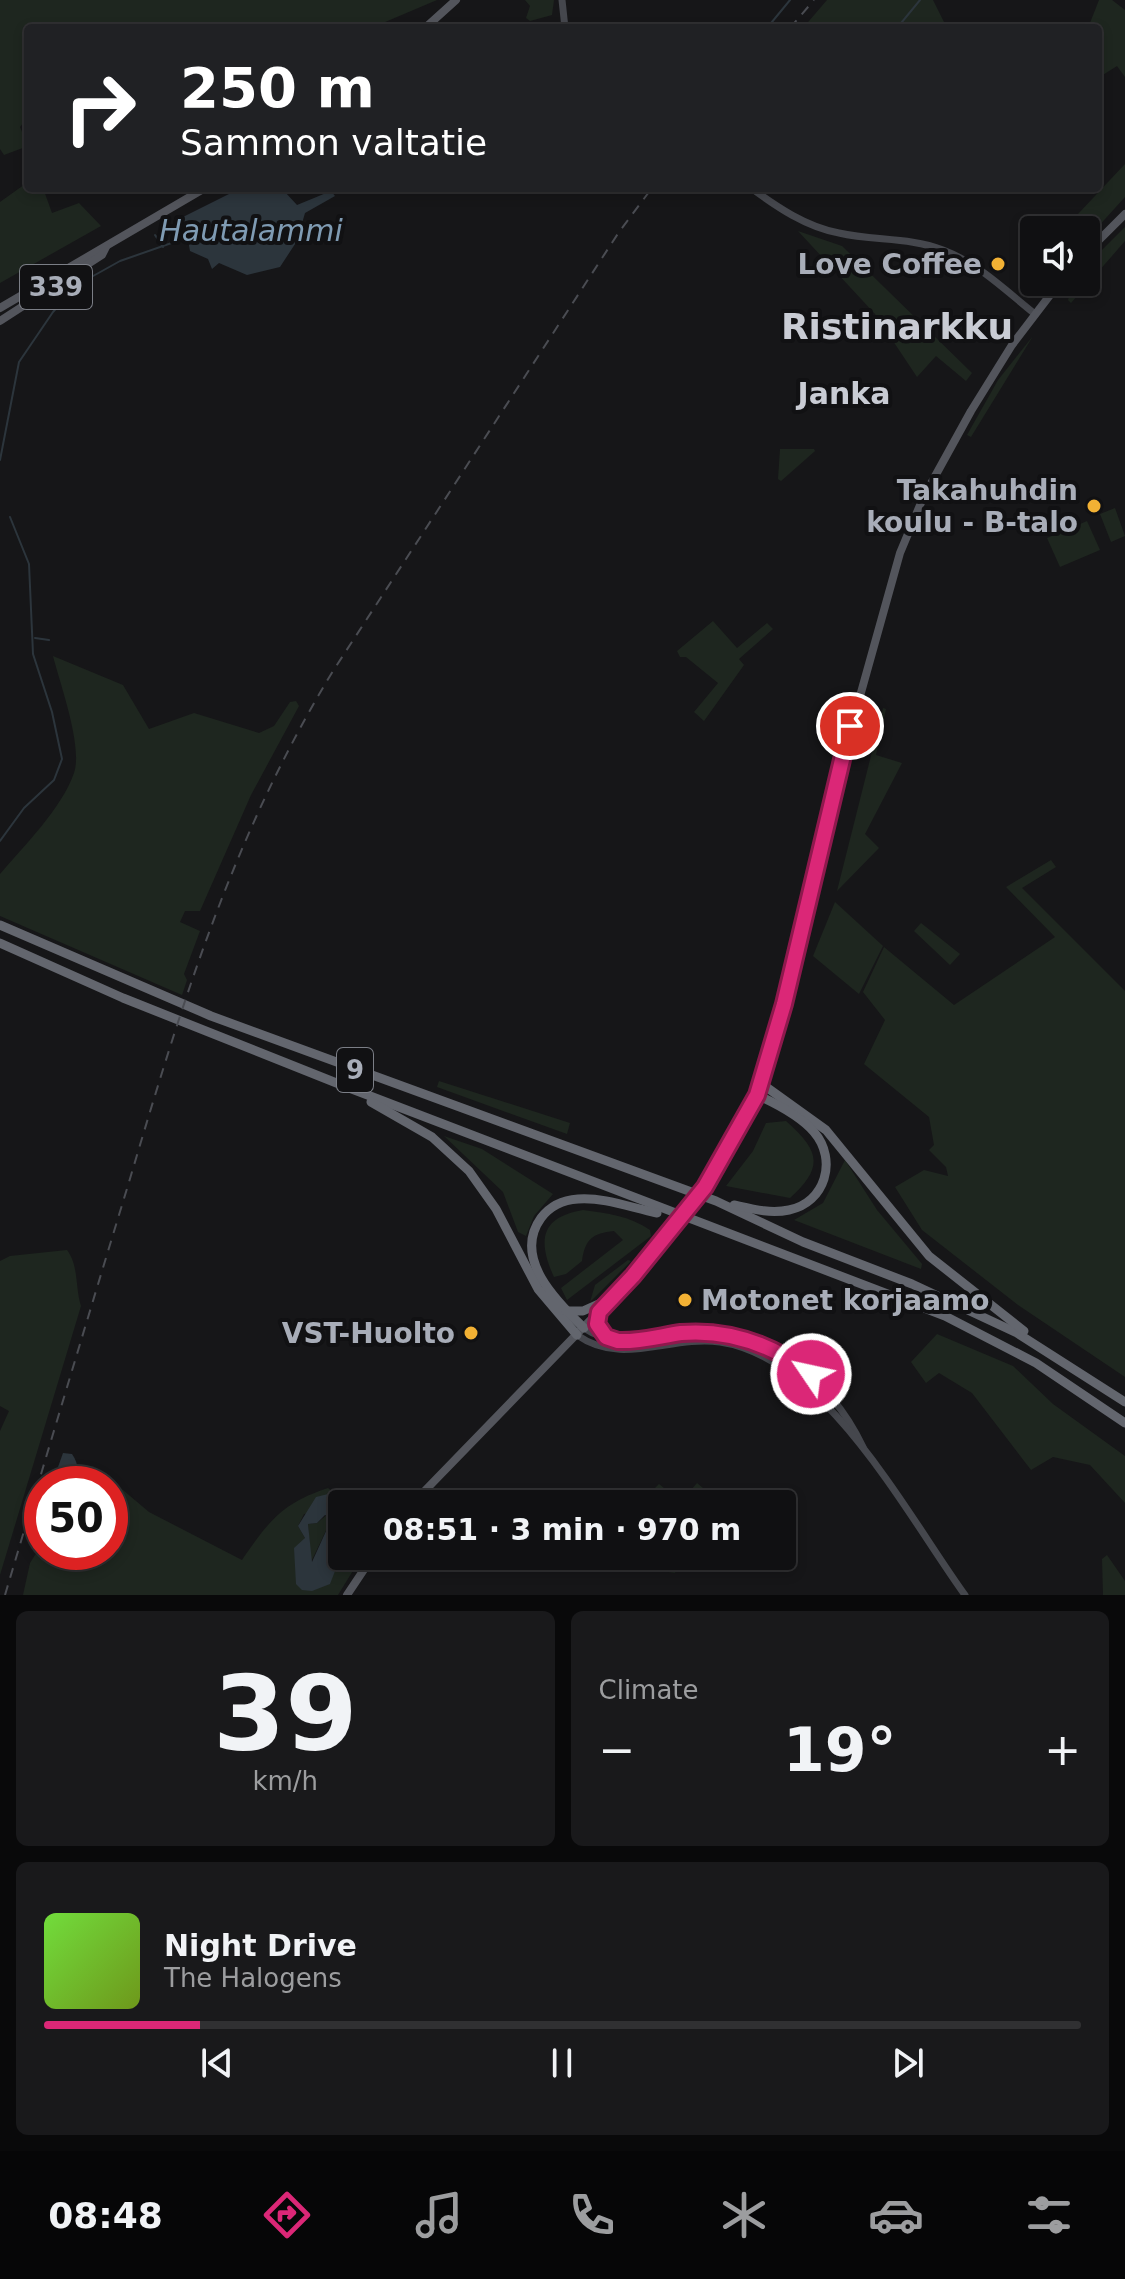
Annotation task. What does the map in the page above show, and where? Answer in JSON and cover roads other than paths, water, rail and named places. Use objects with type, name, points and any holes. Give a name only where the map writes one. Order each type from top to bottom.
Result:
[{"type":"highway","name":"9","points":[[0,925],[211,1016],[716,1201],[803,1242],[951,1301],[1052,1353],[1125,1402]]},
{"type":"highway","name":"9","points":[[0,943],[136,1003],[344,1086],[683,1219],[846,1276],[945,1316],[1036,1363],[1125,1423]]},
{"type":"highway","points":[[762,1084],[826,1130],[872,1184],[915,1242],[944,1271],[1052,1353]]},
{"type":"highway","points":[[344,1086],[417,1127],[458,1160],[496,1209],[538,1289],[580,1331]]},
{"type":"highway","points":[[716,1201],[756,1210],[792,1210],[809,1202],[824,1180],[825,1153],[815,1133],[792,1114],[757,1095]]},
{"type":"highway","points":[[580,1331],[536,1268],[531,1249],[536,1226],[553,1206],[590,1199],[683,1219]]},
{"type":"highway","points":[[566,1311],[583,1311],[614,1297]]},
{"type":"main road","points":[[429,24],[456,0]]},
{"type":"main road","points":[[562,0],[565,24]]},
{"type":"main road","points":[[107,246],[198,192]]},
{"type":"main road","points":[[757,192],[779,208],[825,230],[915,242],[952,254],[986,275],[1035,314]]},
{"type":"main road","points":[[1100,239],[1125,214]]},
{"type":"main road","name":"339","points":[[0,308],[107,246]]},
{"type":"main road","name":"339","points":[[0,321],[102,255],[107,246]]},
{"type":"main road","points":[[426,1490],[614,1297],[664,1240],[714,1174],[757,1095],[850,726],[900,553],[930,483],[999,365],[1049,296]]},
{"type":"main road","points":[[599,1312],[599,1328],[610,1340]]},
{"type":"main road","points":[[580,1331],[629,1342],[681,1333],[712,1333],[743,1338],[772,1349],[797,1364],[823,1387],[965,1595]]},
{"type":"main road","points":[[580,1331],[604,1348],[623,1351],[699,1341],[751,1350],[803,1382],[866,1452]]},
{"type":"main road","points":[[347,1595],[364,1570]]},
{"type":"water","name":"Hautalammi","points":[[233,192],[285,192],[297,205],[329,192],[335,196],[305,213],[297,241],[280,267],[247,275],[219,263],[212,269],[208,259],[190,251],[188,240],[167,233],[183,217]]},
{"type":"water","points":[[63,1453],[72,1454],[77,1466],[58,1466]]},
{"type":"water","points":[[328,1494],[328,1516],[308,1524],[312,1562],[328,1527],[328,1570],[335,1570],[330,1584],[312,1591],[302,1590],[296,1584],[294,1548],[305,1538],[298,1526],[316,1497]]},
{"type":"waterway","points":[[770,24],[790,0]]},
{"type":"waterway","points":[[900,24],[920,0]]},
{"type":"waterway","points":[[155,235],[163,247]]},
{"type":"waterway","points":[[0,460],[19,362],[53,312],[77,285],[120,261],[183,239]]},
{"type":"waterway","points":[[0,841],[24,808],[54,780],[62,759],[52,712],[33,654],[29,564],[10,517]]},
{"type":"waterway","points":[[35,638],[49,640]]},
{"type":"railway","points":[[793,24],[814,0]]},
{"type":"railway","points":[[5,1595],[170,1048],[214,920],[267,794],[333,671],[619,232],[649,192]]},
{"type":"place","name":"Love Coffee","points":[[998,264]]},
{"type":"place","name":"Takahuhdin koulu - B-talo","points":[[1094,506]]},
{"type":"place","name":"Motonet korjaamo","points":[[685,1300]]},
{"type":"place","name":"VST-Huolto","points":[[471,1333]]},
{"type":"district","name":"Ristinarkku","points":[[897,326]]},
{"type":"district","name":"Janka","points":[[844,394]]}]
